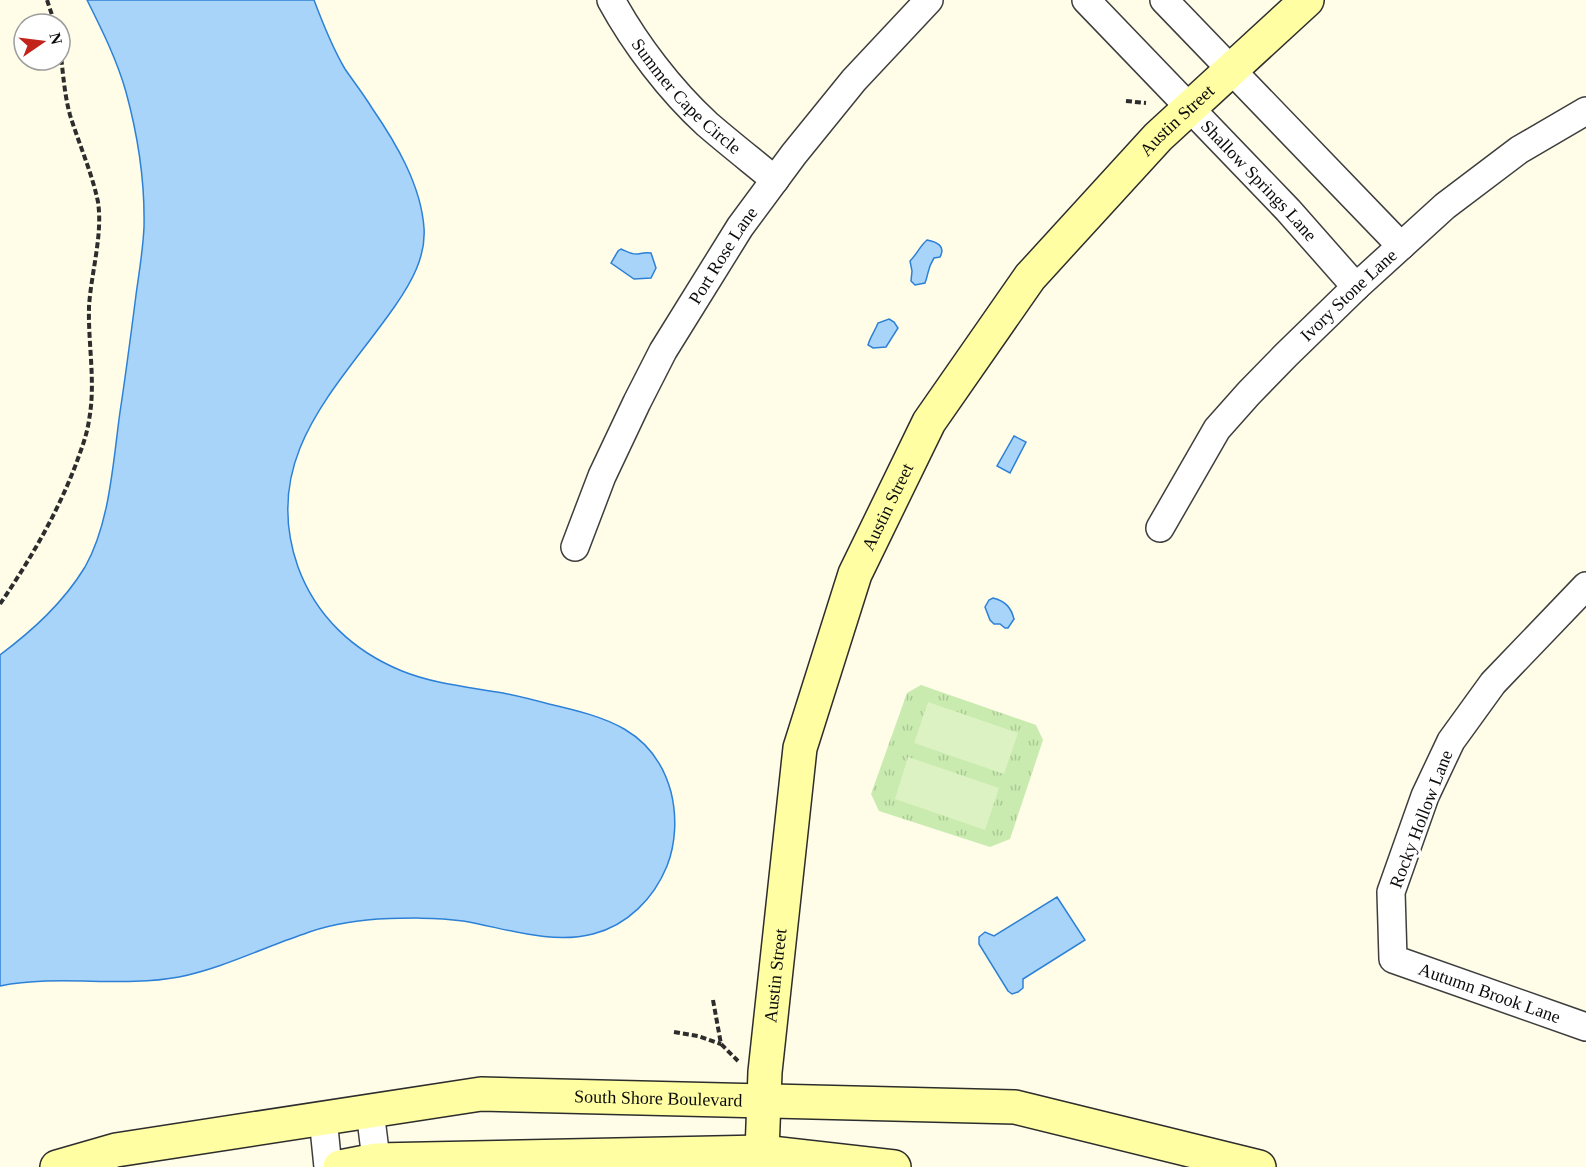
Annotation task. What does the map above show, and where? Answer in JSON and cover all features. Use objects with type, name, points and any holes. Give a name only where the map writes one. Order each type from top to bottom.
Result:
[{"type":"street","name":"Summer Cape Circle","points":[[611,0],[645,53],[678,93],[707,123],[775,180]]},
{"type":"street","name":"Port Rose Lane","points":[[575,547],[602,476],[663,351],[740,227],[854,80],[929,0]]},
{"type":"street","name":"Shallow Springs Lane","points":[[1086,0],[1288,210],[1356,287]]},
{"type":"street","points":[[1164,0],[1401,246]]},
{"type":"street","name":"Austin Street","points":[[762,1152],[764,1086],[800,747],[855,574],[929,422],[1030,277],[1158,137],[1307,0]]},
{"type":"street","name":"Ivory Stone Lane","points":[[1160,528],[1217,429],[1286,355],[1445,206],[1519,150],[1586,111]]},
{"type":"street","name":"Rocky Hollow Lane","points":[[1393,959],[1390,892],[1425,796],[1451,741],[1493,683],[1586,586]]},
{"type":"street","name":"Autumn Brook Lane","points":[[1393,959],[1586,1027]]},
{"type":"street","name":"South Shore Boulevard","points":[[57,1167],[116,1150],[481,1094],[764,1086],[1015,1107],[1258,1167]]},
{"type":"street","points":[[370,1111],[377,1163]]},
{"type":"street","points":[[323,1118],[328,1167]]},
{"type":"street","points":[[340,1167],[377,1163],[762,1152],[894,1167]]},
{"type":"path","points":[[0,604],[32,554],[58,506],[84,443],[89,421],[92,375],[90,305],[99,215],[94,187],[66,100],[63,72]]},
{"type":"path","points":[[713,1000],[721,1044]]},
{"type":"path","points":[[674,1032],[698,1036],[721,1044],[764,1086]]},
{"type":"green space","points":[[921,685],[1036,725],[1043,740],[1010,839],[990,847],[879,811],[871,794],[907,693]]},
{"type":"green space","points":[[928,702],[1018,733],[1004,774],[914,743]]},
{"type":"green space","points":[[908,757],[999,788],[985,830],[895,799]]},
{"type":"water","points":[[87,0],[314,0],[340,61],[390,135],[413,180],[422,212],[424,239],[420,259],[407,288],[329,395],[310,426],[297,457],[289,491],[289,527],[298,567],[315,601],[338,630],[384,663],[426,679],[509,694],[589,714],[625,729],[653,754],[663,771],[673,801],[675,829],[672,848],[667,866],[655,889],[638,909],[618,924],[593,934],[560,938],[452,920],[378,919],[322,928],[227,963],[179,977],[134,981],[45,981],[0,986],[0,655],[36,626],[67,592],[85,567],[100,531],[112,471],[143,244],[142,176],[130,109],[114,57]]},
{"type":"water","points":[[927,240],[940,245],[942,253],[940,257],[934,258],[925,283],[915,285],[911,281],[910,261]]},
{"type":"water","points":[[621,249],[634,254],[651,253],[656,268],[651,278],[634,279],[611,263]]},
{"type":"water","points":[[889,319],[898,328],[886,347],[873,348],[868,345],[878,323]]},
{"type":"water","points":[[1014,436],[1026,442],[1010,473],[997,466]]},
{"type":"water","points":[[993,598],[1007,605],[1011,611],[1014,619],[1008,628],[994,624],[990,620],[985,607]]},
{"type":"water","points":[[1057,897],[1085,940],[1023,979],[1023,988],[1012,994],[979,944],[979,937],[985,932],[994,936]]}]
